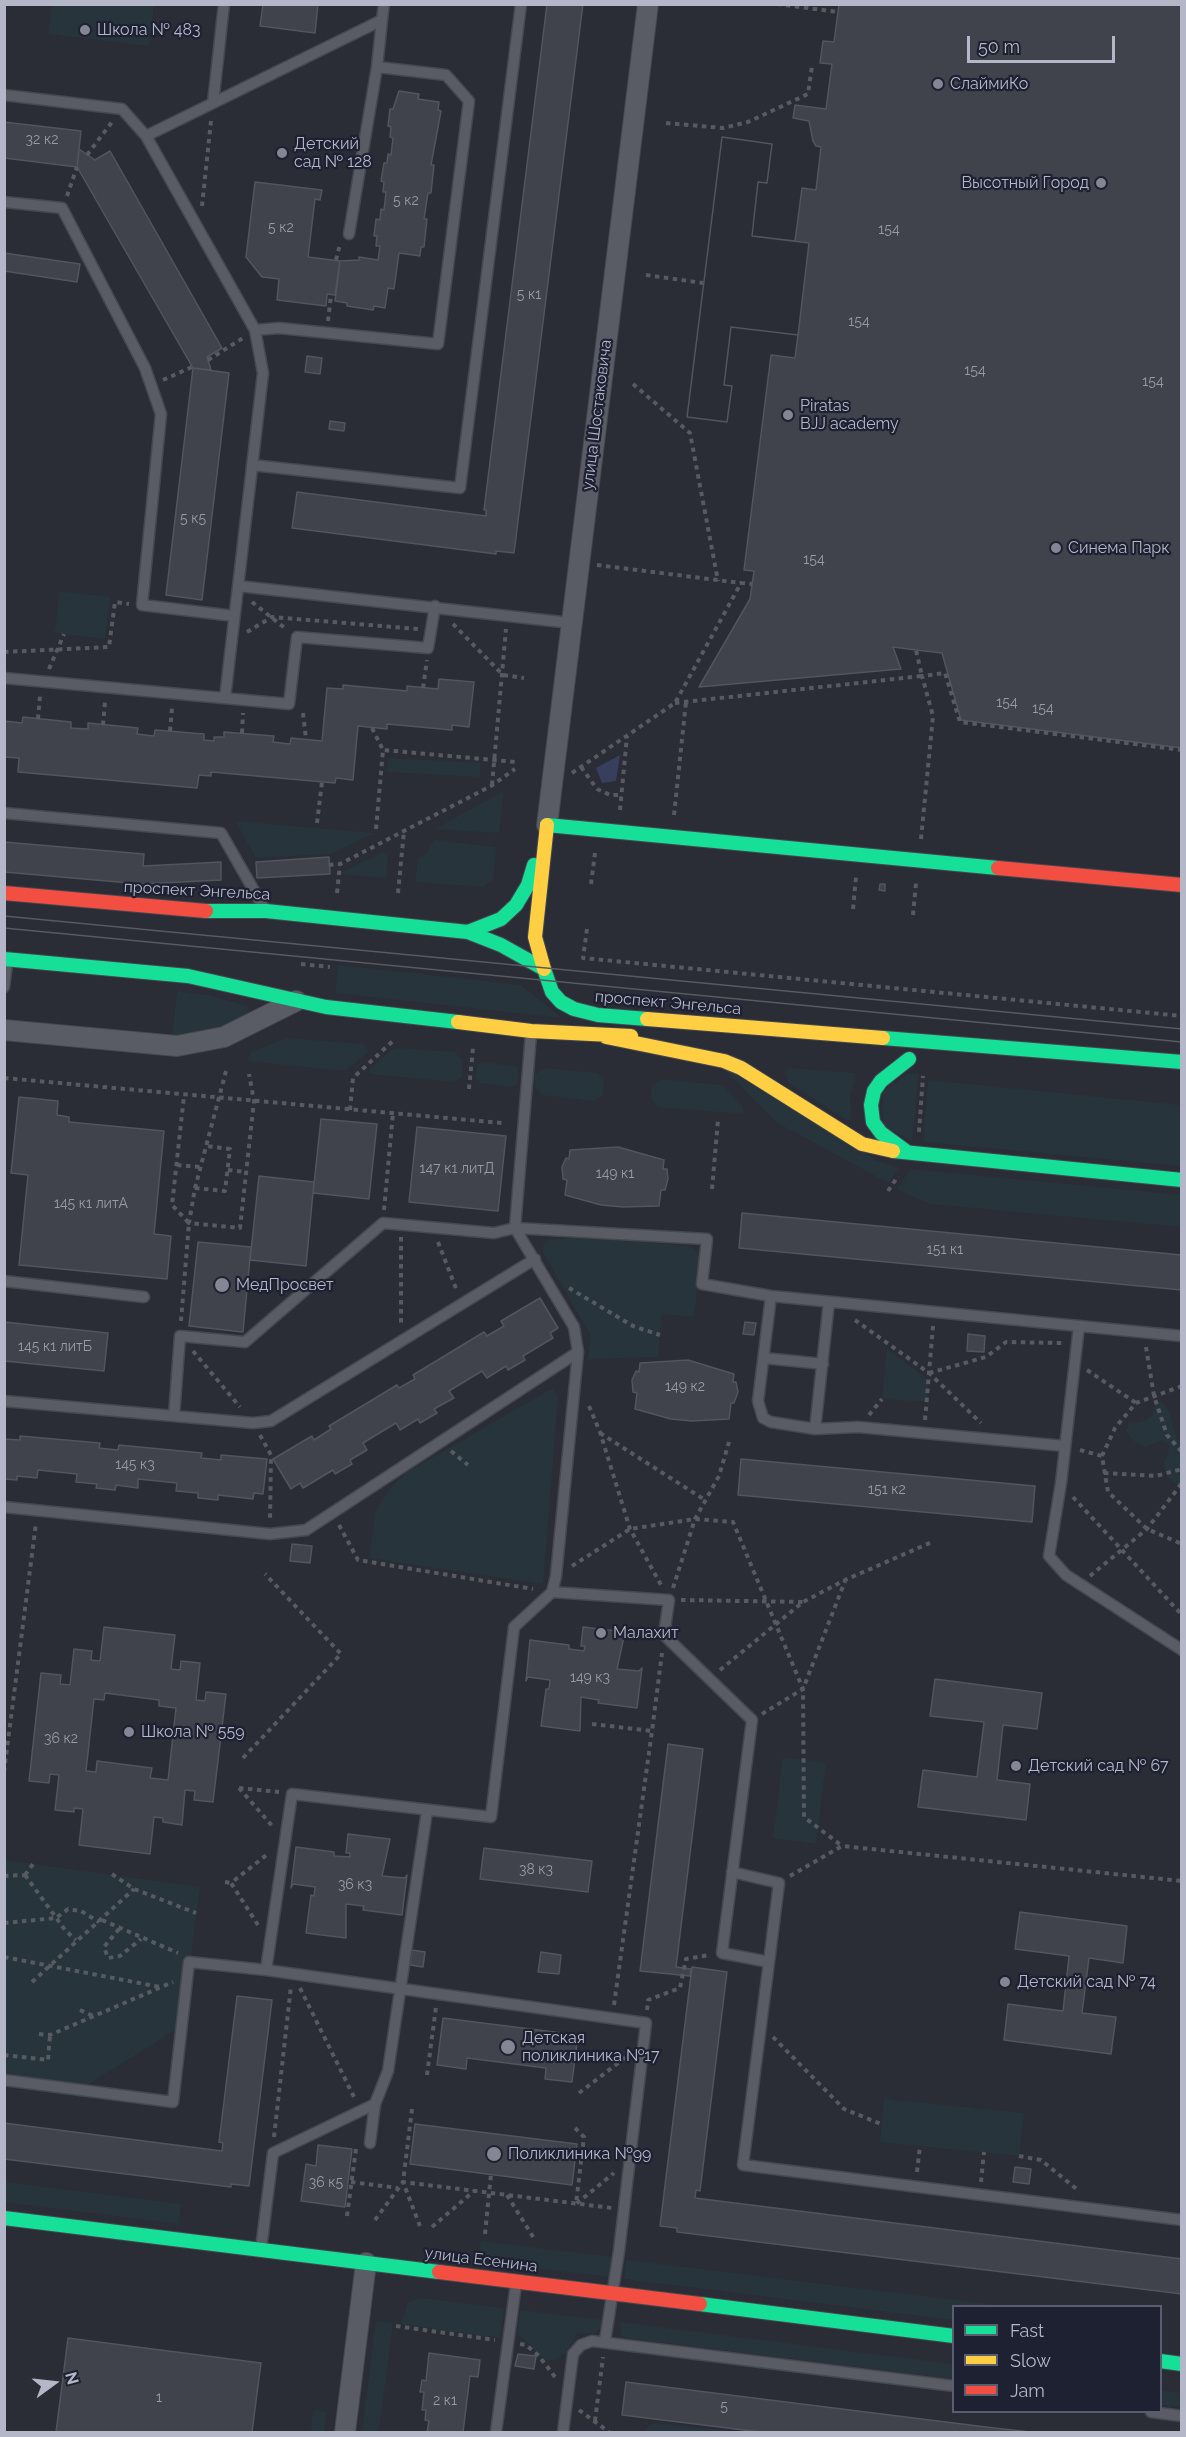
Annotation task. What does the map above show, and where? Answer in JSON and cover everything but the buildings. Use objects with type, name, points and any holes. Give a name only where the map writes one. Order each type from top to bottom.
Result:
[{"type":"main road","points":[[547,825],[1182,885]]},
{"type":"main road","name":"улица Шостаковича","points":[[468,932],[501,919],[516,905],[528,885],[547,825]]},
{"type":"main road","name":"улица Шостаковича","points":[[543,969],[535,937],[547,825]]},
{"type":"main road","name":"проспект Энгельса","points":[[4,893],[200,911],[266,911],[468,932],[501,945],[543,969],[552,992],[561,1002],[574,1009],[598,1015],[1182,1062]]},
{"type":"main road","points":[[6,959],[188,976],[326,1008],[531,1031],[697,1040]]},
{"type":"main road","points":[[599,1036],[724,1061],[741,1068],[862,1144],[879,1150],[911,1155],[1182,1180]]},
{"type":"main road","points":[[885,1057],[915,1060],[881,1081],[874,1091],[871,1105],[873,1122],[881,1133],[911,1155]]},
{"type":"main road","name":"улица Есенина","points":[[4,2218],[952,2336]]},
{"type":"main road","points":[[1162,2361],[1182,2364]]},
{"type":"street","name":"улица Шостаковича","points":[[547,825],[648,4]]},
{"type":"street","points":[[4,1030],[177,1046],[224,1037],[296,1001]]},
{"type":"street","points":[[345,2433],[366,2263]]},
{"type":"lane","points":[[213,103],[224,4]]},
{"type":"lane","points":[[349,234],[377,67],[384,4]]},
{"type":"lane","points":[[252,465],[460,488],[521,4]]},
{"type":"lane","points":[[146,136],[382,20]]},
{"type":"lane","points":[[255,330],[279,328],[438,344],[469,101],[446,75],[377,67]]},
{"type":"lane","points":[[4,94],[122,109],[146,136],[255,330],[263,373],[225,698]]},
{"type":"lane","points":[[4,202],[62,208],[145,368],[161,414],[142,605],[234,616]]},
{"type":"lane","points":[[238,588],[435,606],[571,623]]},
{"type":"lane","points":[[4,678],[289,704],[297,637],[429,648],[435,606]]},
{"type":"lane","points":[[4,813],[221,833],[266,911]]},
{"type":"lane","points":[[4,987],[6,959]]},
{"type":"lane","points":[[266,1970],[291,1794],[491,1817],[514,1626],[552,1592],[556,1576],[578,1352],[574,1327],[515,1228],[531,1031]]},
{"type":"lane","points":[[174,1416],[180,1336],[245,1342],[382,1222],[494,1233],[515,1228],[707,1239],[702,1284],[771,1296],[1182,1336]]},
{"type":"lane","points":[[4,1401],[253,1423],[271,1421],[535,1259]]},
{"type":"lane","points":[[4,1281],[144,1297]]},
{"type":"lane","points":[[771,1296],[758,1401],[763,1418],[771,1422],[815,1429],[858,1427],[1065,1446]]},
{"type":"lane","points":[[815,1429],[829,1302]]},
{"type":"lane","points":[[1079,1326],[1061,1483],[1049,1556],[1066,1575],[1182,1650]]},
{"type":"lane","points":[[4,1507],[270,1533],[306,1530],[578,1352]]},
{"type":"lane","points":[[764,1358],[823,1364]]},
{"type":"lane","points":[[552,1592],[669,1600],[664,1635],[752,1720],[722,1953],[769,1962]]},
{"type":"lane","points":[[370,2143],[375,2104],[388,2072],[427,1811]]},
{"type":"lane","points":[[732,1872],[779,1883],[743,2165],[1182,2220]]},
{"type":"lane","points":[[4,2080],[173,2102],[189,1962],[266,1970],[646,2023],[625,2209],[605,2341]]},
{"type":"lane","points":[[261,2249],[273,2153],[360,2109],[375,2104]]},
{"type":"lane","points":[[496,2433],[516,2281]]},
{"type":"lane","points":[[563,2433],[573,2354],[581,2345],[592,2341],[952,2386]]},
{"type":"lane","points":[[1161,2413],[1182,2415]]},
{"type":"path","points":[[777,4],[838,12]]},
{"type":"path","points":[[666,123],[723,128],[748,122],[808,94],[812,66]]},
{"type":"path","points":[[200,233],[213,103]]},
{"type":"path","points":[[87,155],[122,109]]},
{"type":"path","points":[[62,208],[77,167]]},
{"type":"path","points":[[646,275],[703,283]]},
{"type":"path","points":[[327,334],[332,295]]},
{"type":"path","points":[[208,360],[255,330]]},
{"type":"path","points":[[151,385],[192,367]]},
{"type":"path","points":[[633,384],[690,433],[718,581]]},
{"type":"path","points":[[597,565],[752,584]]},
{"type":"path","points":[[571,774],[675,703],[741,584]]},
{"type":"path","points":[[238,588],[297,637]]},
{"type":"path","points":[[4,652],[109,647],[115,602],[142,605]]},
{"type":"path","points":[[435,606],[503,675],[524,678]]},
{"type":"path","points":[[491,786],[507,616]]},
{"type":"path","points":[[38,719],[44,681],[64,634]]},
{"type":"path","points":[[423,688],[429,648]]},
{"type":"path","points":[[916,650],[933,716],[920,845]]},
{"type":"path","points":[[675,703],[945,673],[960,722],[1182,750]]},
{"type":"path","points":[[103,725],[106,687]]},
{"type":"path","points":[[170,731],[174,693]]},
{"type":"path","points":[[673,821],[686,702]]},
{"type":"path","points":[[303,713],[306,739]]},
{"type":"path","points":[[372,728],[383,750],[376,829]]},
{"type":"path","points":[[619,817],[627,736]]},
{"type":"path","points":[[383,750],[516,762]]},
{"type":"path","points":[[581,767],[597,789],[609,795],[621,795]]},
{"type":"path","points":[[329,865],[340,864],[404,831],[491,786],[515,769]]},
{"type":"path","points":[[317,823],[322,782]]},
{"type":"path","points":[[398,893],[404,831]]},
{"type":"path","points":[[337,897],[340,864]]},
{"type":"path","points":[[913,915],[917,877]]},
{"type":"path","points":[[587,929],[583,958],[1182,1016]]},
{"type":"path","points":[[301,964],[330,967]]},
{"type":"path","points":[[350,1110],[353,1078],[395,1038]]},
{"type":"path","points":[[469,1089],[473,1047]]},
{"type":"path","points":[[180,1336],[189,1223],[195,1188],[226,1071]]},
{"type":"path","points":[[184,1096],[172,1205],[189,1223],[240,1228],[254,1101],[249,1074]]},
{"type":"path","points":[[918,1142],[923,1076]]},
{"type":"path","points":[[4,1078],[502,1123]]},
{"type":"path","points":[[382,1222],[393,1113]]},
{"type":"path","points":[[712,1189],[718,1120]]},
{"type":"path","points":[[195,1188],[225,1191],[230,1149],[207,1146]]},
{"type":"path","points":[[177,1165],[200,1167]]},
{"type":"path","points":[[888,1191],[903,1168]]},
{"type":"path","points":[[228,1170],[246,1172]]},
{"type":"path","points":[[400,1224],[401,1342]]},
{"type":"path","points":[[432,1227],[462,1305]]},
{"type":"path","points":[[548,1282],[566,1286],[633,1326],[660,1335]]},
{"type":"path","points":[[829,1302],[929,1373],[999,1440]]},
{"type":"path","points":[[924,1433],[934,1312]]},
{"type":"path","points":[[1143,1332],[1154,1396],[1167,1436],[1182,1452]]},
{"type":"path","points":[[929,1373],[986,1357],[1006,1342],[1077,1343]]},
{"type":"path","points":[[1075,1361],[1136,1403]]},
{"type":"path","points":[[576,1378],[600,1432],[630,1529],[669,1600]]},
{"type":"path","points":[[1182,1386],[1136,1403],[1115,1428],[1102,1456],[1108,1492],[1147,1529],[1182,1544]]},
{"type":"path","points":[[600,1432],[705,1500]]},
{"type":"path","points":[[669,1600],[695,1519],[719,1476],[729,1442]]},
{"type":"path","points":[[441,1443],[468,1465]]},
{"type":"path","points":[[1065,1446],[1102,1456]]},
{"type":"path","points":[[1104,1473],[1156,1476],[1182,1469]]},
{"type":"path","points":[[1061,1483],[1182,1615]]},
{"type":"path","points":[[1080,1584],[1122,1552],[1147,1529],[1182,1483]]},
{"type":"path","points":[[4,1772],[37,1510]]},
{"type":"path","points":[[333,1513],[358,1560],[552,1592]]},
{"type":"path","points":[[556,1576],[630,1529],[695,1519],[733,1522],[803,1689]]},
{"type":"path","points":[[708,1679],[803,1602],[845,1580],[932,1542]]},
{"type":"path","points":[[243,1758],[341,1654],[265,1574]]},
{"type":"path","points":[[845,1580],[803,1689],[804,1818],[842,1846],[1182,1881]]},
{"type":"path","points":[[669,1600],[803,1602]]},
{"type":"path","points":[[613,2018],[664,1635]]},
{"type":"path","points":[[752,1720],[803,1689]]},
{"type":"path","points":[[592,1724],[652,1731]]},
{"type":"path","points":[[225,1882],[231,1882],[285,1841],[239,1788],[291,1794]]},
{"type":"path","points":[[779,1883],[842,1846]]},
{"type":"path","points":[[25,1875],[33,1864]]},
{"type":"path","points":[[112,1874],[135,1889],[196,1913]]},
{"type":"path","points":[[4,1876],[25,1875]]},
{"type":"path","points":[[25,1875],[56,1918],[76,1940]]},
{"type":"path","points":[[231,1882],[270,1944]]},
{"type":"path","points":[[32,1982],[135,1889]]},
{"type":"path","points":[[4,1923],[56,1918],[68,1909],[81,1911],[180,1954]]},
{"type":"path","points":[[119,1929],[104,1947],[108,1958],[120,1956],[141,1939]]},
{"type":"path","points":[[646,2023],[648,2000],[680,1988],[686,1959],[722,1953]]},
{"type":"path","points":[[4,1957],[160,1987]]},
{"type":"path","points":[[293,1974],[360,2109]]},
{"type":"path","points":[[273,2153],[293,1974]]},
{"type":"path","points":[[39,2034],[50,2035],[187,1977]]},
{"type":"path","points":[[428,2075],[438,1994]]},
{"type":"path","points":[[80,2010],[93,2016]]},
{"type":"path","points":[[760,2023],[844,2109],[881,2124]]},
{"type":"path","points":[[4,2055],[48,2060],[50,2035]]},
{"type":"path","points":[[579,2093],[643,2044]]},
{"type":"path","points":[[412,2109],[403,2182],[420,2226]]},
{"type":"path","points":[[575,2128],[584,2137],[576,2204]]},
{"type":"path","points":[[346,2216],[356,2146],[370,2143]]},
{"type":"path","points":[[916,2187],[920,2146]]},
{"type":"path","points":[[979,2195],[984,2152]]},
{"type":"path","points":[[1019,2156],[1041,2160],[1103,2210]]},
{"type":"path","points":[[576,2204],[630,2159]]},
{"type":"path","points":[[485,2234],[491,2175]]},
{"type":"path","points":[[351,2182],[398,2188]]},
{"type":"path","points":[[375,2220],[403,2182]]},
{"type":"path","points":[[403,2182],[625,2209]]},
{"type":"path","points":[[432,2227],[475,2191]]},
{"type":"path","points":[[507,2195],[536,2240]]},
{"type":"path","points":[[396,2326],[526,2345],[539,2356],[568,2394],[574,2406],[609,2433]]},
{"type":"path","points":[[595,2422],[605,2341]]},
{"type":"shaded area","points":[[52,5],[154,5],[149,46],[48,34]]},
{"type":"shaded area","points":[[59,591],[110,597],[105,639],[55,633]]},
{"type":"shaded area","points":[[388,758],[481,763],[480,777],[387,772]]},
{"type":"shaded area","points":[[504,791],[499,833],[435,829]]},
{"type":"shaded area","points":[[235,821],[374,833],[331,854],[256,858]]},
{"type":"shaded area","points":[[434,840],[496,847],[493,880],[483,887],[415,882],[418,858],[426,854]]},
{"type":"shaded area","points":[[383,852],[388,856],[386,878],[338,874]]},
{"type":"shaded area","points":[[338,965],[521,985],[562,1018],[335,993]]},
{"type":"shaded area","points":[[177,991],[212,996],[247,1006],[251,1013],[218,1030],[172,1037]]},
{"type":"shaded area","points":[[287,1038],[363,1044],[369,1051],[346,1071],[247,1061],[250,1052]]},
{"type":"shaded area","points":[[397,1048],[455,1052],[463,1061],[462,1077],[454,1082],[370,1074],[369,1070],[391,1050]]},
{"type":"shaded area","points":[[483,1062],[519,1067],[518,1085],[511,1087],[480,1083],[476,1077],[477,1065]]},
{"type":"shaded area","points":[[722,1067],[878,1161],[899,1168],[888,1183],[776,1122]]},
{"type":"shaded area","points":[[545,1068],[597,1073],[604,1080],[603,1095],[594,1101],[542,1095],[534,1087],[535,1074]]},
{"type":"shaded area","points":[[789,1068],[854,1073],[856,1079],[850,1097],[851,1119],[848,1121],[790,1084],[784,1074]]},
{"type":"shaded area","points":[[907,1074],[919,1074],[912,1141],[884,1127],[882,1092]]},
{"type":"shaded area","points":[[662,1079],[721,1085],[743,1107],[743,1114],[658,1107],[651,1098],[651,1092],[652,1086]]},
{"type":"shaded area","points":[[928,1080],[1181,1105],[1181,1166],[923,1142]]},
{"type":"shaded area","points":[[910,1169],[1181,1195],[1181,1227],[930,1204],[897,1189]]},
{"type":"shaded area","points":[[581,1237],[690,1246],[697,1252],[701,1260],[694,1317],[662,1314],[658,1357],[588,1359],[591,1336],[543,1253],[543,1245],[548,1240]]},
{"type":"shaded area","points":[[887,1349],[929,1380],[928,1402],[882,1399]]},
{"type":"shaded area","points":[[553,1388],[558,1396],[543,1584],[369,1558],[376,1510],[389,1489],[407,1472]]},
{"type":"shaded area","points":[[1159,1402],[1164,1403],[1169,1411],[1177,1440],[1181,1439],[1181,1488],[1167,1477],[1164,1464],[1170,1446],[1162,1440],[1145,1447],[1134,1441],[1126,1432],[1128,1424],[1144,1421],[1153,1415],[1154,1407]]},
{"type":"shaded area","points":[[783,1757],[826,1763],[816,1844],[773,1838]]},
{"type":"shaded area","points":[[5,1860],[200,1887],[182,2026],[79,2090],[5,2081]]},
{"type":"shaded area","points":[[884,2099],[1024,2113],[1019,2156],[880,2142]]},
{"type":"shaded area","points":[[5,2182],[181,2204],[179,2224],[5,2202]]},
{"type":"shaded area","points":[[481,2241],[612,2257],[609,2277],[478,2261]]},
{"type":"shaded area","points":[[626,2260],[996,2305],[952,2305],[952,2320],[624,2279]]},
{"type":"shaded area","points":[[422,2298],[504,2308],[500,2338],[401,2324],[408,2302]]},
{"type":"shaded area","points":[[520,2310],[602,2320],[601,2328],[595,2333],[577,2333],[566,2353],[554,2360],[545,2360],[518,2333]]},
{"type":"shaded area","points":[[376,2321],[393,2323],[379,2432],[362,2432]]},
{"type":"shaded area","points":[[619,2322],[952,2364],[952,2379],[628,2338],[622,2336]]},
{"type":"shaded area","points":[[1162,2390],[1181,2393],[1181,2407],[1162,2405]]},
{"type":"shaded area","points":[[313,2410],[327,2412],[324,2432],[311,2432]]},
{"type":"shaded area","points":[[656,2423],[737,2432],[643,2432],[648,2426]]},
{"type":"water","points":[[620,755],[616,781],[602,783],[596,768]]},
{"type":"tram line","points":[[4,916],[1182,1029]]},
{"type":"tram line","points":[[4,928],[1182,1042]]},
{"type":"traffic: fast","points":[[547,825],[998,868]]},
{"type":"traffic: fast","points":[[468,932],[501,919],[516,905],[528,885],[534,865]]},
{"type":"traffic: fast","points":[[206,911],[266,911],[468,932],[501,945],[544,969],[552,992],[561,1002],[574,1009],[598,1015],[647,1019]]},
{"type":"traffic: fast","points":[[4,959],[188,976],[326,1007],[458,1022]]},
{"type":"traffic: fast","points":[[883,1038],[1182,1062]]},
{"type":"traffic: fast","points":[[907,1152],[881,1133],[873,1122],[871,1105],[874,1091],[881,1081],[909,1059]]},
{"type":"traffic: fast","points":[[893,1151],[1182,1180]]},
{"type":"traffic: fast","points":[[4,2218],[439,2272]]},
{"type":"traffic: fast","points":[[700,2304],[952,2336]]},
{"type":"traffic: fast","points":[[1162,2361],[1182,2364]]},
{"type":"traffic: slow","points":[[544,969],[535,937],[547,825]]},
{"type":"traffic: slow","points":[[647,1019],[883,1038]]},
{"type":"traffic: slow","points":[[458,1022],[531,1031],[631,1036]]},
{"type":"traffic: slow","points":[[606,1037],[724,1061],[741,1068],[862,1144],[893,1151]]},
{"type":"traffic: jam","points":[[998,868],[1182,885]]},
{"type":"traffic: jam","points":[[4,893],[206,911]]},
{"type":"traffic: jam","points":[[439,2272],[700,2304]]},
{"type":"place","name":"Школа № 483","points":[[85,30]]},
{"type":"place","name":"СлаймиКо","points":[[938,84]]},
{"type":"place","name":"Детский сад № 128","points":[[282,153]]},
{"type":"place","name":"Высотный Город","points":[[1101,183]]},
{"type":"place","name":"Piratas BJJ academy","points":[[788,415]]},
{"type":"place","name":"Синема Парк","points":[[1056,548]]},
{"type":"place","name":"МедПросвет","points":[[222,1285]]},
{"type":"place","name":"Малахит","points":[[601,1633]]},
{"type":"place","name":"Школа № 559","points":[[129,1732]]},
{"type":"place","name":"Детский сад № 67","points":[[1016,1766]]},
{"type":"place","name":"Детский сад № 74","points":[[1005,1982]]},
{"type":"place","name":"Детская поликлиника №17","points":[[508,2047]]},
{"type":"place","name":"Поликлиника №99","points":[[494,2154]]}]
